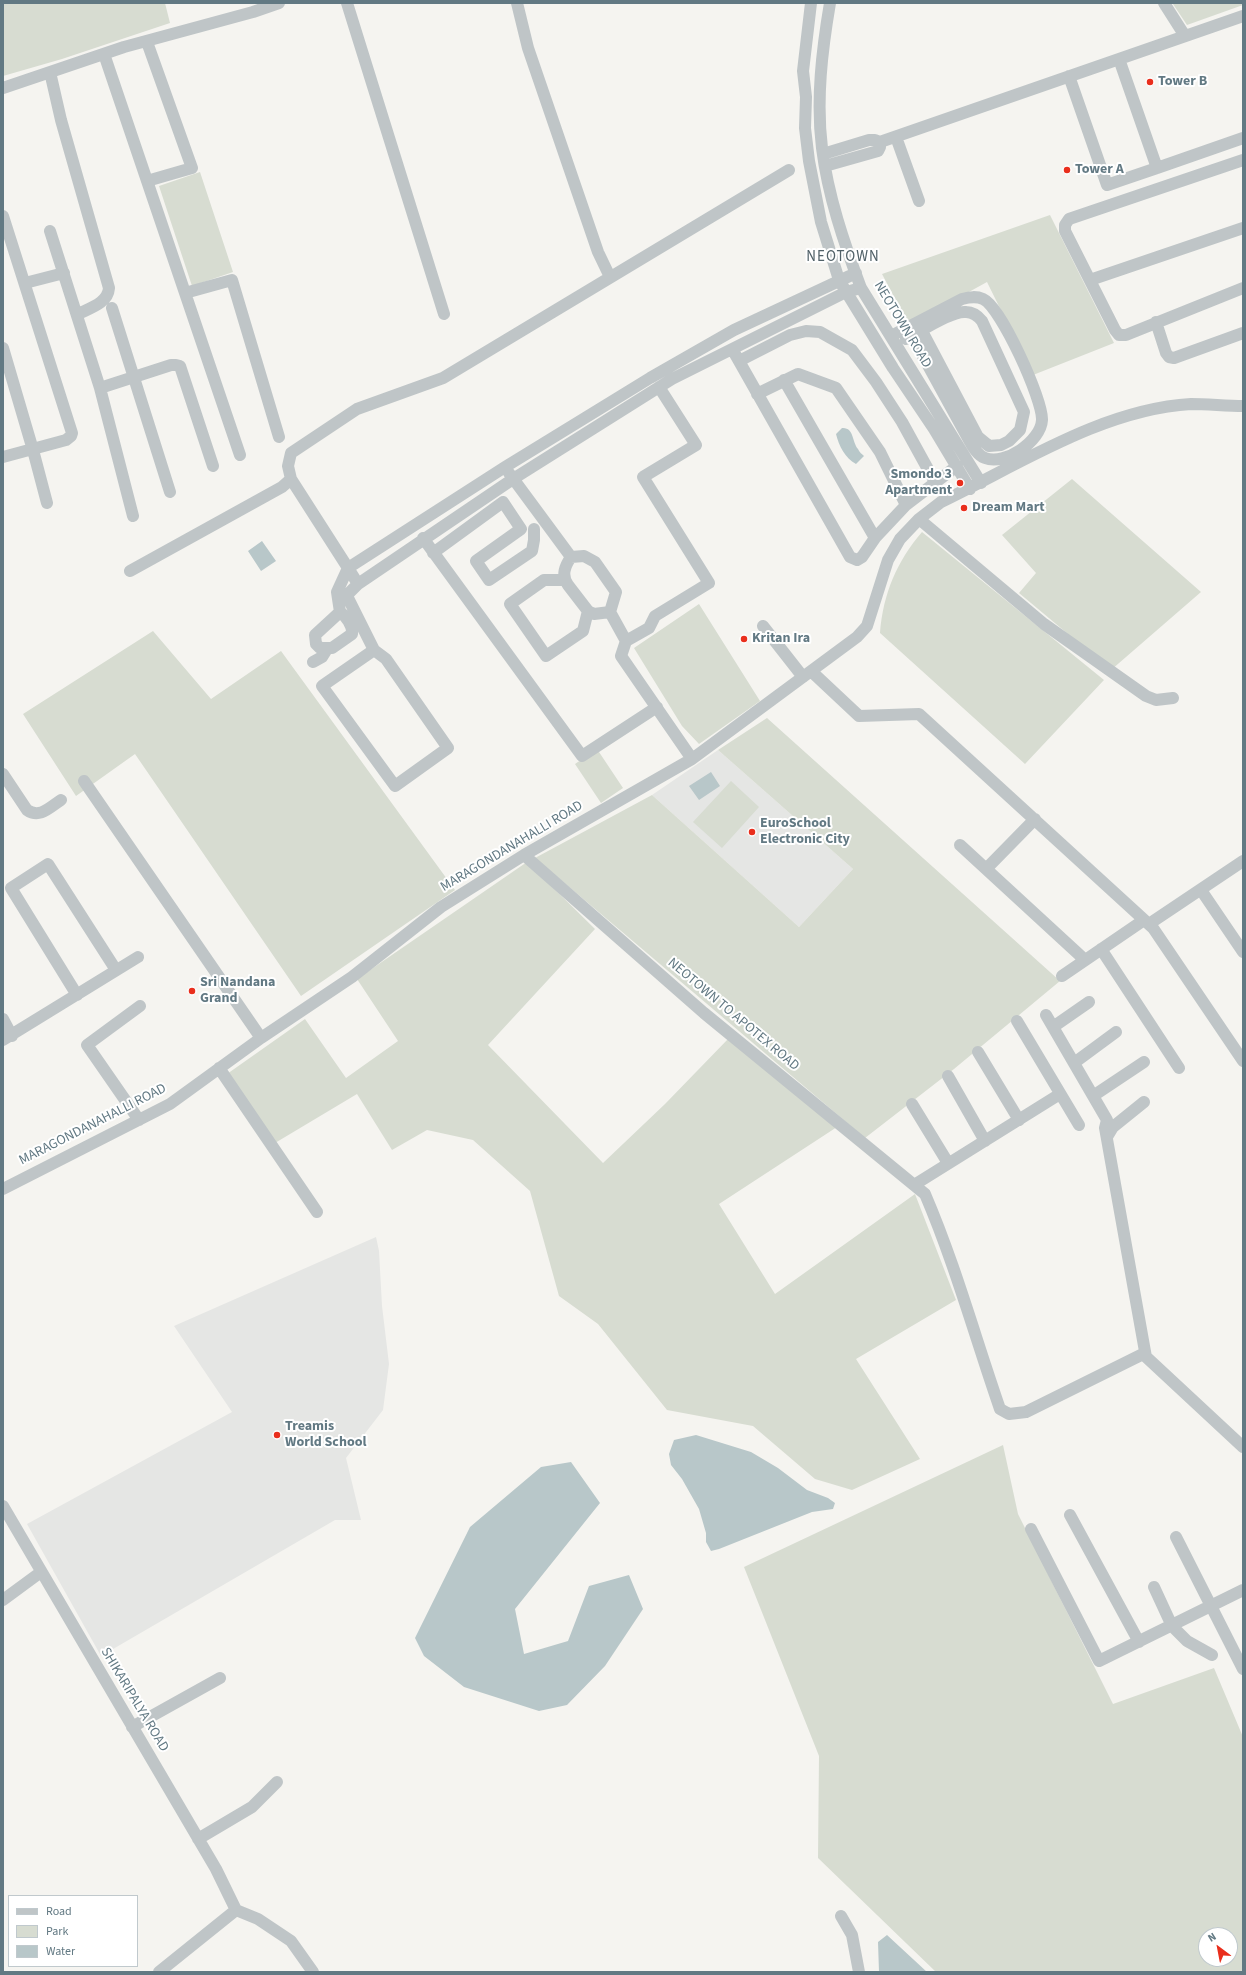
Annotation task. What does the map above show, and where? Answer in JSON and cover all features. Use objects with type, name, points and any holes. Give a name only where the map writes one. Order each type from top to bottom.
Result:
[{"type":"street","points":[[3,88],[104,54],[253,12],[279,3]]},
{"type":"street","points":[[347,3],[444,314]]},
{"type":"street","points":[[517,3],[531,56],[598,252],[610,277]]},
{"type":"street","name":"NEOTOWN ROAD","points":[[811,3],[803,71],[806,97],[805,128],[809,161],[821,222],[839,280],[934,429],[955,471],[970,488]]},
{"type":"street","name":"NEOTOWN ROAD","points":[[830,3],[824,35],[819,103],[824,160],[831,196],[861,288],[981,483]]},
{"type":"street","points":[[1164,3],[1185,36]]},
{"type":"street","points":[[824,160],[869,140],[880,142],[896,137],[1243,16]]},
{"type":"street","points":[[147,42],[192,168],[147,181]]},
{"type":"street","points":[[104,54],[240,455]]},
{"type":"street","points":[[1119,59],[1157,168]]},
{"type":"street","points":[[50,72],[61,120],[109,288],[106,298],[78,314]]},
{"type":"street","points":[[1069,76],[1107,185],[1243,138]]},
{"type":"street","points":[[896,137],[918,201]]},
{"type":"street","points":[[1243,160],[1069,219],[1065,225],[1065,231],[1114,330],[1119,335],[1126,334],[1243,288]]},
{"type":"street","points":[[358,584],[291,479],[288,466],[291,453],[357,409],[443,378],[789,170]]},
{"type":"street","points":[[3,216],[72,433],[66,440],[3,457]]},
{"type":"street","points":[[1090,280],[1243,228]]},
{"type":"street","points":[[50,231],[78,314],[100,388],[133,516]]},
{"type":"street","points":[[25,283],[64,273]]},
{"type":"street","points":[[340,612],[314,636],[316,644],[320,648],[332,648],[352,634],[350,624],[340,612],[337,592],[348,568],[505,467],[650,378],[734,330],[856,273]]},
{"type":"street","points":[[185,293],[232,280],[279,437]]},
{"type":"street","points":[[736,355],[846,292],[861,288]]},
{"type":"street","points":[[894,340],[962,299],[974,296],[984,299],[995,309],[1023,362],[1041,407],[1042,421],[1038,434],[1029,444],[1020,451],[1002,458],[990,459],[978,453],[969,440],[917,333]]},
{"type":"street","points":[[112,308],[170,492]]},
{"type":"street","points":[[894,340],[917,333],[961,312],[972,313],[982,321],[1024,412],[1020,430],[1009,442],[1001,445],[989,446],[978,437],[917,333]]},
{"type":"street","points":[[1156,322],[1166,353],[1169,357],[1174,358],[1243,333]]},
{"type":"street","points":[[374,650],[322,686],[395,786],[448,748],[386,659],[374,650],[348,598],[348,594],[358,584],[423,538],[659,387],[736,355],[790,335],[806,331],[820,332],[852,350],[876,382],[902,422],[935,482]]},
{"type":"street","points":[[3,348],[47,503]]},
{"type":"street","points":[[736,355],[850,557],[857,560],[862,557],[875,538],[906,505],[935,482],[955,471]]},
{"type":"street","points":[[100,388],[171,365],[176,364],[180,366],[213,466]]},
{"type":"street","points":[[757,394],[798,374],[836,388],[880,452],[906,505]]},
{"type":"street","points":[[784,380],[875,538]]},
{"type":"street","points":[[659,387],[696,445],[643,477],[709,583],[655,616],[649,628],[626,641],[621,656],[692,759]]},
{"type":"street","name":"MARAGONDANAHALLI ROAD","points":[[3,1189],[170,1104],[261,1038],[352,977],[441,907],[524,855],[692,759],[857,637],[867,626],[888,560],[900,539],[919,519],[941,502],[1086,431],[1141,412],[1191,404],[1243,406]]},
{"type":"street","points":[[505,467],[571,557]]},
{"type":"street","points":[[130,571],[282,487],[291,479]]},
{"type":"street","points":[[433,553],[503,502],[521,529]]},
{"type":"street","points":[[919,519],[1044,624],[1146,696],[1156,700],[1173,698]]},
{"type":"street","points":[[534,529],[532,551],[489,580],[476,561],[521,529],[534,529],[546,522]]},
{"type":"street","points":[[423,538],[582,756],[656,707]]},
{"type":"street","points":[[571,557],[584,556],[595,562],[616,592],[610,612],[626,641]]},
{"type":"street","points":[[571,557],[564,568],[565,580],[588,611],[594,614],[610,612]]},
{"type":"street","points":[[565,580],[544,580],[510,604],[546,656],[583,631],[588,611]]},
{"type":"street","points":[[763,626],[807,674],[858,716],[919,714],[1147,922],[1243,1061]]},
{"type":"street","points":[[313,662],[322,657],[327,649]]},
{"type":"street","points":[[3,774],[8,792],[32,814],[39,814],[61,800]]},
{"type":"street","points":[[84,781],[261,1038]]},
{"type":"street","points":[[986,868],[1035,820]]},
{"type":"street","points":[[960,845],[1085,960]]},
{"type":"street","name":"NEOTOWN TO APOTEX ROAD","points":[[524,855],[704,1013],[926,1194],[972,1320],[1000,1409],[1009,1414],[1026,1412],[1145,1355]]},
{"type":"street","points":[[1062,976],[1101,949],[1201,890],[1243,861]]},
{"type":"street","points":[[77,995],[11,888],[48,864],[116,970]]},
{"type":"street","points":[[1201,890],[1243,952]]},
{"type":"street","points":[[1101,949],[1179,1068]]},
{"type":"street","points":[[3,1019],[7,1038],[138,957]]},
{"type":"street","points":[[1053,1027],[1089,1002]]},
{"type":"street","points":[[139,1120],[87,1045],[140,1006]]},
{"type":"street","points":[[1046,1016],[1107,1120],[1105,1128],[1145,1355],[1243,1447]]},
{"type":"street","points":[[1017,1021],[1079,1125]]},
{"type":"street","points":[[1074,1063],[1116,1032]]},
{"type":"street","points":[[978,1052],[1019,1120]]},
{"type":"street","points":[[1093,1096],[1144,1062]]},
{"type":"street","points":[[219,1068],[317,1212]]},
{"type":"street","points":[[948,1076],[985,1140]]},
{"type":"street","points":[[914,1185],[1060,1094]]},
{"type":"street","points":[[1107,1137],[1113,1127],[1144,1102]]},
{"type":"street","points":[[912,1104],[948,1163]]},
{"type":"street","name":"SHIKARIPALYA ROAD","points":[[3,1506],[216,1869],[236,1910]]},
{"type":"street","points":[[1070,1515],[1139,1642]]},
{"type":"street","points":[[1031,1529],[1099,1661],[1212,1607],[1243,1590]]},
{"type":"street","points":[[1176,1537],[1243,1669]]},
{"type":"street","points":[[3,1600],[41,1572]]},
{"type":"street","points":[[1154,1587],[1172,1626],[1187,1641],[1212,1656]]},
{"type":"street","points":[[132,1727],[220,1678]]},
{"type":"street","points":[[198,1839],[252,1807],[277,1782]]},
{"type":"street","points":[[159,1972],[173,1968],[236,1910],[258,1919],[291,1941],[313,1972]]},
{"type":"street","points":[[841,1916],[852,1936],[858,1972]]},
{"type":"shaded area","name":"EuroSchool Electronic City","points":[[718,750],[853,869],[799,927],[652,795]]},
{"type":"shaded area","name":"Treamis World School","points":[[376,1237],[379,1251],[382,1306],[389,1364],[383,1410],[346,1458],[361,1520],[335,1520],[101,1656],[27,1524],[232,1412],[174,1326]]},
{"type":"green space","points":[[3,3],[165,3],[170,23],[62,59],[3,76]]},
{"type":"green space","points":[[1243,3],[1243,5],[1187,25],[1173,4]]},
{"type":"green space","points":[[200,172],[233,272],[192,286],[159,186]]},
{"type":"green space","points":[[1050,215],[1114,343],[1033,375],[987,282],[909,325],[882,274]]},
{"type":"green space","points":[[1072,479],[1201,592],[1111,670],[1019,593],[1036,573],[1002,535]]},
{"type":"green space","points":[[922,532],[1104,680],[1025,764],[880,633],[884,605],[893,579],[905,555]]},
{"type":"green space","points":[[699,604],[760,701],[699,744],[682,726],[634,648]]},
{"type":"green space","points":[[153,631],[211,699],[281,651],[455,890],[301,996],[135,754],[76,796],[23,714]]},
{"type":"green space","points":[[767,718],[1060,981],[954,1069],[865,1138],[535,858],[652,795],[799,927],[853,869],[718,750]]},
{"type":"green space","points":[[597,749],[623,788],[601,803],[575,764]]},
{"type":"green space","points":[[731,781],[759,807],[722,848],[693,822]]},
{"type":"green space","points":[[527,862],[595,929],[488,1045],[603,1163],[665,1104],[729,1038],[837,1127],[719,1204],[775,1294],[915,1194],[956,1300],[856,1359],[920,1459],[852,1490],[815,1479],[753,1426],[667,1410],[598,1324],[559,1296],[530,1191],[473,1140],[427,1130],[392,1150],[357,1094],[275,1143],[227,1074],[305,1019],[346,1078],[398,1041],[357,979]]},
{"type":"green space","points":[[1003,1445],[1018,1514],[1113,1704],[1214,1668],[1243,1737],[1243,1972],[936,1972],[818,1858],[819,1756],[744,1567]]},
{"type":"water","points":[[842,428],[846,428],[851,432],[856,446],[864,456],[856,464],[846,455],[839,443],[836,434]]},
{"type":"water","points":[[262,541],[276,561],[261,571],[248,551]]},
{"type":"water","points":[[711,772],[720,786],[699,800],[689,786]]},
{"type":"water","points":[[696,1435],[751,1452],[778,1468],[807,1490],[828,1498],[835,1503],[833,1509],[812,1512],[711,1551],[706,1542],[706,1533],[699,1509],[682,1479],[671,1465],[669,1454],[674,1440]]},
{"type":"water","points":[[571,1462],[600,1503],[515,1609],[524,1654],[568,1641],[589,1586],[629,1575],[643,1609],[605,1666],[567,1705],[539,1711],[464,1687],[424,1656],[415,1638],[470,1527],[541,1467]]},
{"type":"water","points":[[887,1935],[927,1972],[879,1972],[878,1942]]},
{"type":"place","name":"Tower B","points":[[1150,82]]},
{"type":"place","name":"Tower A","points":[[1067,170]]},
{"type":"place","name":"Smondo 3 Apartment","points":[[960,483]]},
{"type":"place","name":"Dream Mart","points":[[964,508]]},
{"type":"place","name":"Kritan Ira","points":[[744,639]]},
{"type":"place","name":"EuroSchool Electronic City","points":[[752,832]]},
{"type":"place","name":"Sri Nandana Grand","points":[[192,991]]},
{"type":"place","name":"Treamis World School","points":[[277,1435]]},
{"type":"district","name":"NEOTOWN","points":[[843,258]]}]
